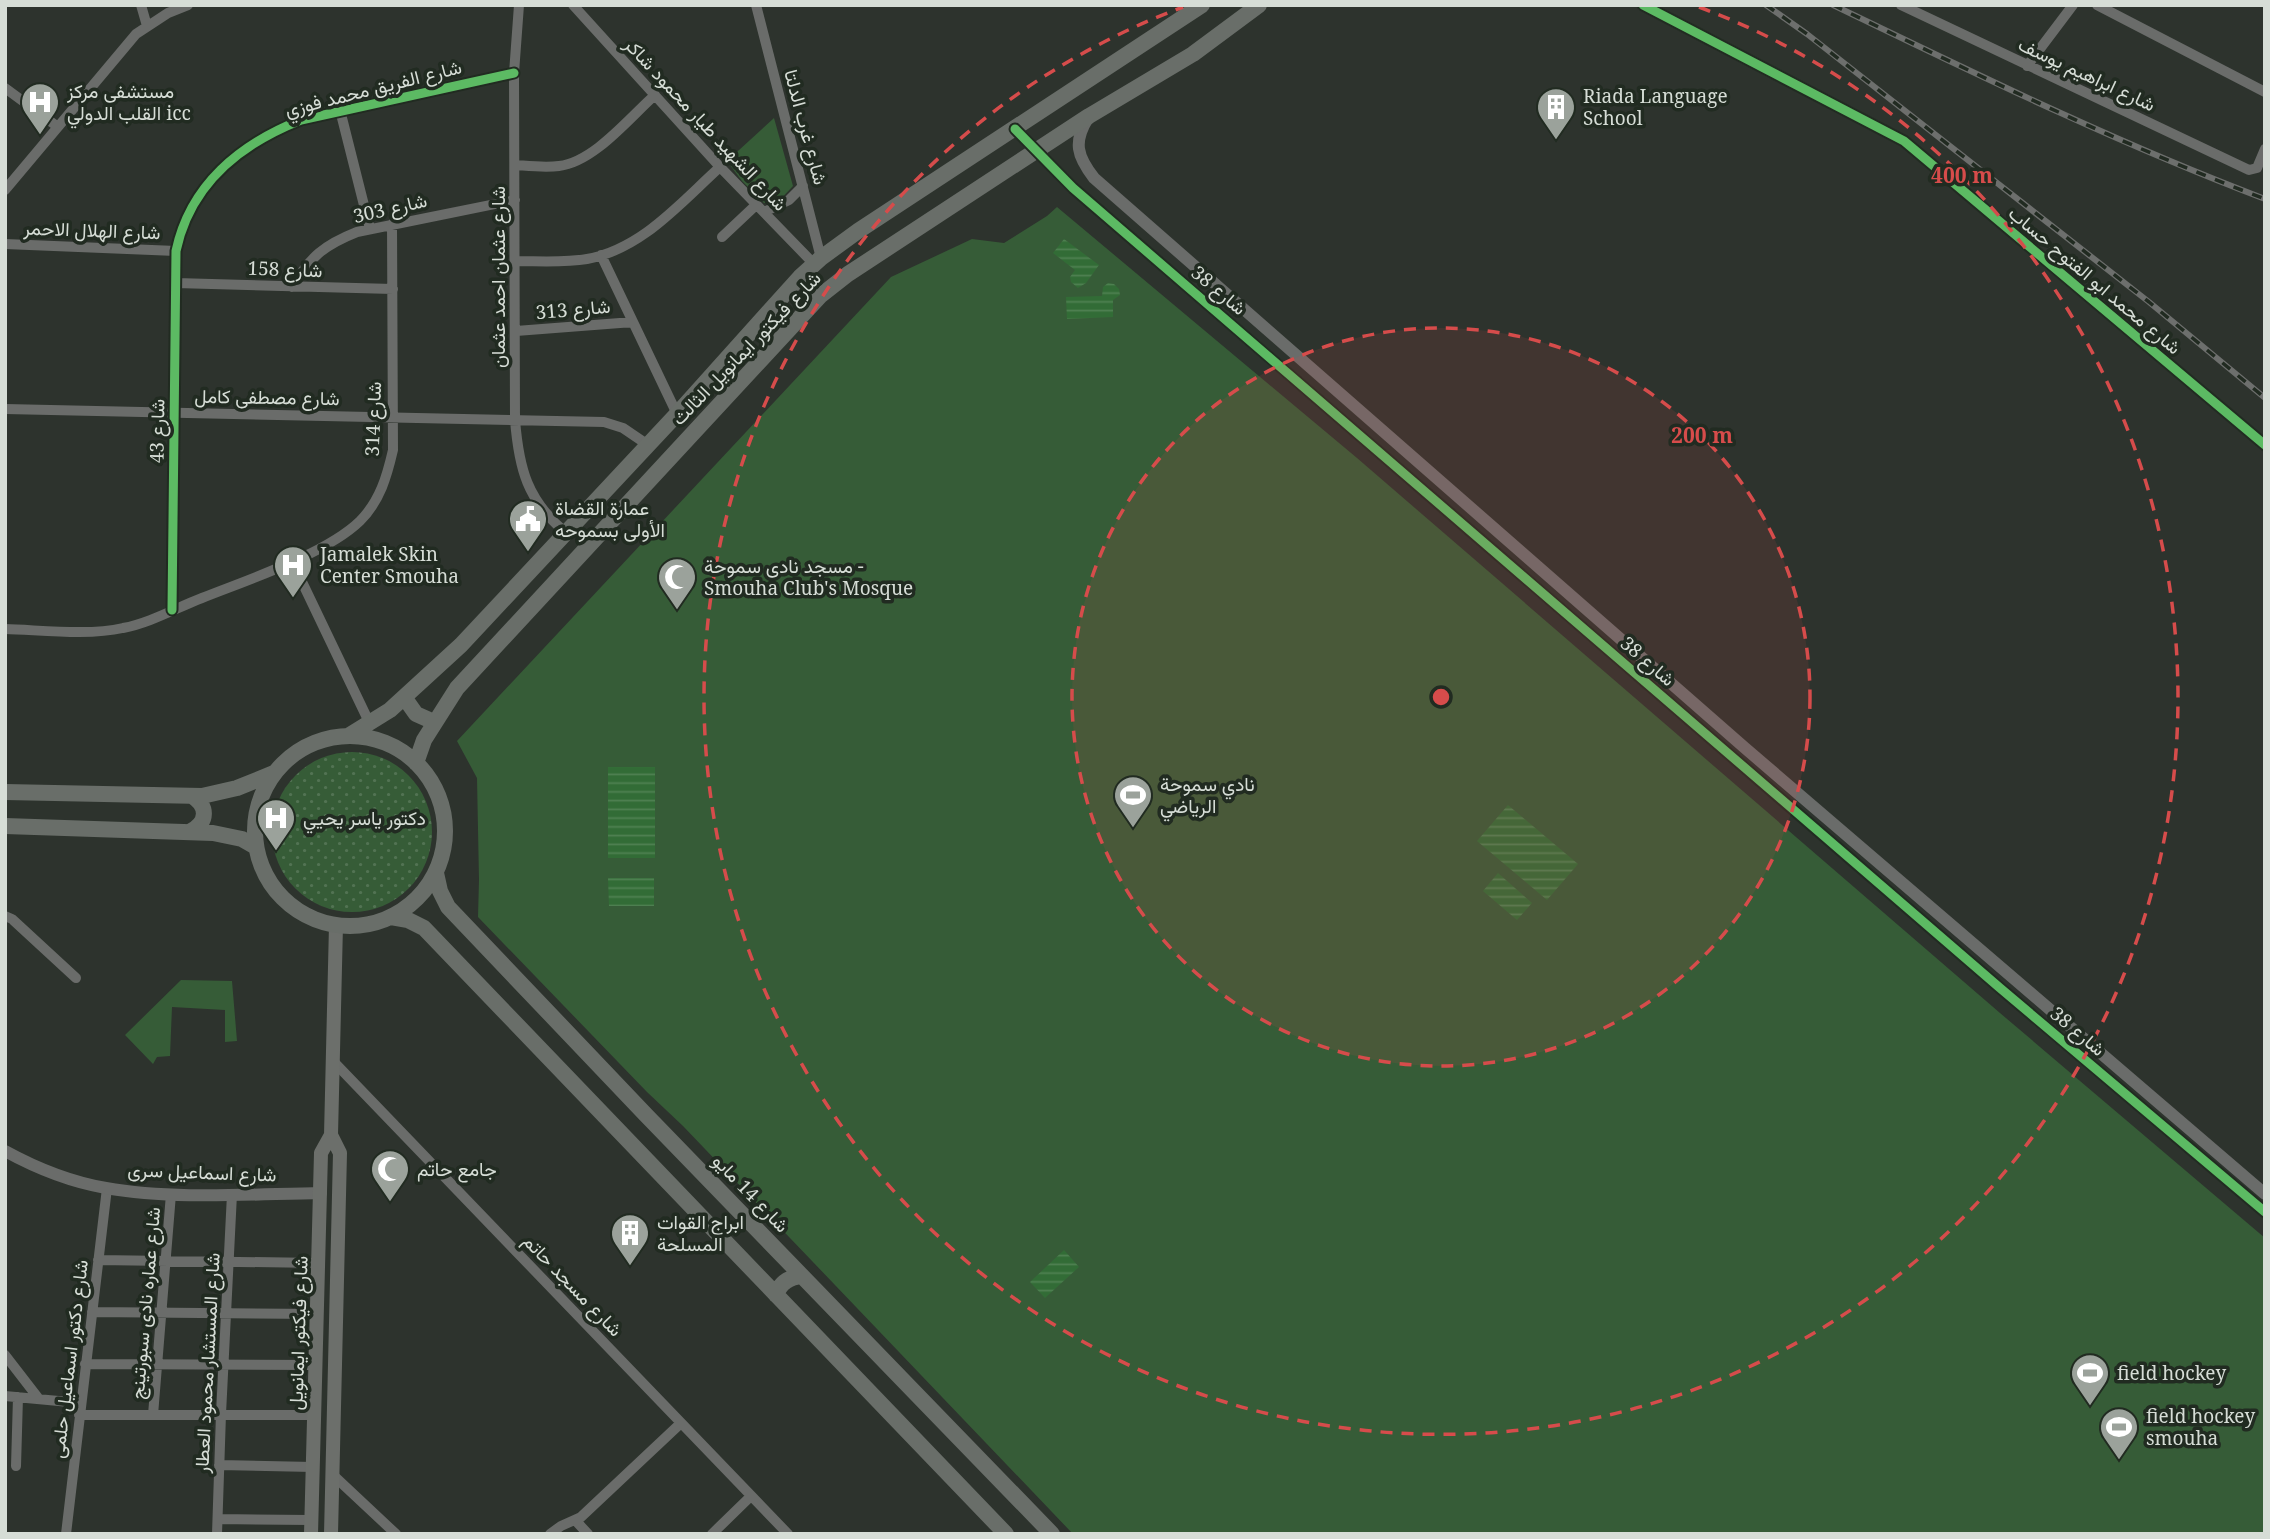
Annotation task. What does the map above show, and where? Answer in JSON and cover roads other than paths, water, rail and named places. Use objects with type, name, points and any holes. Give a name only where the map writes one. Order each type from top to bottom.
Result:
[{"type":"main road","name":"شارع فيكتور ايمانويل الثالث","points":[[348,736],[390,710],[461,646],[818,261],[867,224],[1202,5]]},
{"type":"main road","name":"شارع فيكتور ايمانويل الثالث","points":[[416,763],[424,740],[457,688],[820,296],[848,274],[1089,116],[1193,54],[1252,8]]},
{"type":"main road","points":[[404,696],[416,714],[434,722]]},
{"type":"main road","points":[[348,736],[377,740],[392,746],[416,763],[432,783],[442,807],[445,832],[443,853],[436,873],[421,895],[407,908],[391,917],[355,926],[336,925],[308,916],[284,900],[266,876],[256,847],[259,802],[274,773],[297,752],[313,743],[348,736]]},
{"type":"main road","points":[[5,792],[192,796],[221,793],[274,773]]},
{"type":"main road","points":[[191,831],[198,828],[205,814],[204,807],[192,796]]},
{"type":"main road","points":[[5,826],[191,831],[235,836],[256,847]]},
{"type":"main road","name":"شارع 14 مايو","points":[[436,873],[440,891],[448,907],[1052,1534]]},
{"type":"main road","points":[[391,917],[408,920],[424,929],[1006,1534]]},
{"type":"main road","name":"شارع فيكتور ايمانويل","points":[[311,1527],[321,1153],[331,1135],[336,925]]},
{"type":"main road","name":"شارع فيكتور ايمانويل","points":[[331,1135],[340,1153],[331,1534]]},
{"type":"main road","points":[[776,1295],[788,1279],[802,1276]]},
{"type":"street","points":[[141,5],[147,26]]},
{"type":"street","points":[[5,190],[122,48],[147,26],[188,5]]},
{"type":"street","name":"شارع عثمان احمد عثمان","points":[[519,5],[514,73],[515,420],[518,450],[526,483],[543,512],[566,533]]},
{"type":"street","name":"شارع الشهيد طيار محمود شاكر","points":[[573,5],[760,209],[818,261]]},
{"type":"street","name":"شارع غرب الدلتا","points":[[756,5],[803,186],[818,261]]},
{"type":"street","name":"شارع محمد ابو الفتوح حساب","points":[[1643,5],[1904,141],[2265,445]]},
{"type":"street","name":"شارع ابراهيم يوسف","points":[[1900,5],[2249,170],[2258,166],[2265,149]]},
{"type":"street","points":[[2027,66],[2073,5]]},
{"type":"street","points":[[2097,5],[2265,92]]},
{"type":"street","name":"شارع الفريق محمد فوزي","points":[[177,251],[181,231],[200,194],[232,159],[276,130],[301,120],[341,110],[514,73]]},
{"type":"street","points":[[5,88],[58,127]]},
{"type":"street","points":[[515,165],[559,166],[575,162],[601,145],[654,95]]},
{"type":"street","points":[[341,110],[370,229]]},
{"type":"street","name":"شارع 38","points":[[1089,116],[1081,129],[1079,150],[1094,178],[1861,848],[2265,1194]]},
{"type":"street","name":"شارع 38","points":[[1015,129],[1073,188],[2265,1212]]},
{"type":"street","points":[[516,261],[571,261],[622,248],[653,228],[720,167]]},
{"type":"street","points":[[722,237],[760,209],[789,200],[803,186]]},
{"type":"street","name":"شارع 303","points":[[292,287],[305,265],[319,251],[337,240],[392,224],[515,200]]},
{"type":"street","name":"شارع 314","points":[[5,629],[107,631],[136,625],[292,561],[349,530],[371,508],[386,480],[393,450],[392,224]]},
{"type":"street","name":"شارع الهلال الاحمر","points":[[5,244],[177,251]]},
{"type":"street","name":"شارع 43","points":[[173,610],[177,251]]},
{"type":"street","points":[[601,255],[677,414]]},
{"type":"street","name":"شارع 158","points":[[176,283],[393,289]]},
{"type":"street","name":"شارع 313","points":[[516,331],[633,322]]},
{"type":"street","name":"شارع مصطفى كامل","points":[[5,409],[610,422],[648,446]]},
{"type":"street","points":[[292,561],[370,724]]},
{"type":"street","points":[[1851,859],[1861,848]]},
{"type":"street","points":[[5,916],[12,919],[76,978]]},
{"type":"street","name":"شارع مسجد حاتم","points":[[333,1061],[788,1534]]},
{"type":"street","name":"شارع اسماعيل سرى","points":[[5,1151],[76,1181],[107,1188],[171,1194],[321,1193]]},
{"type":"street","name":"شارع دكتور اسماعيل حلمى","points":[[66,1534],[107,1188]]},
{"type":"street","name":"شارع عماره نادى سبورتينج","points":[[153,1415],[171,1194]]},
{"type":"street","name":"شارع المستشار محمود العطار","points":[[217,1534],[232,1194]]},
{"type":"street","points":[[98,1260],[319,1263]]},
{"type":"street","points":[[92,1312],[318,1314]]},
{"type":"street","points":[[5,1355],[39,1399]]},
{"type":"street","points":[[85,1364],[316,1365]]},
{"type":"street","points":[[5,1396],[80,1403]]},
{"type":"street","points":[[16,1466],[18,1397]]},
{"type":"street","points":[[79,1415],[315,1415]]},
{"type":"street","points":[[551,1534],[561,1526],[576,1521],[681,1423]]},
{"type":"street","points":[[219,1465],[313,1467]]},
{"type":"street","points":[[333,1475],[396,1534]]},
{"type":"street","points":[[712,1534],[751,1496]]},
{"type":"street","points":[[218,1519],[311,1527]]},
{"type":"street","points":[[576,1521],[588,1534]]},
{"type":"railway","points":[[1766,5],[1807,34],[2149,302],[2265,398]]},
{"type":"railway","points":[[1833,5],[2101,131],[2265,199]]},
{"type":"place","name":"مستشفى مركز القلب الدولي icc","points":[[40,136]]},
{"type":"place","name":"Riada Language School","points":[[1556,141]]},
{"type":"place","name":"عمارة القضاة الأولى بسموحه","points":[[528,553]]},
{"type":"place","name":"Jamalek Skin Center Smouha","points":[[293,599]]},
{"type":"place","name":"مسجد نادى سموحة - Smouha Club's Mosque","points":[[677,611]]},
{"type":"place","name":"نادي سموحة الرياضي","points":[[1133,829]]},
{"type":"place","name":"دكتور ياسر يحيي","points":[[276,852]]},
{"type":"place","name":"جامع حاتم","points":[[390,1203]]},
{"type":"place","name":"ابراج القوات المسلحة","points":[[630,1267]]},
{"type":"place","name":"field hockey","points":[[2090,1407]]},
{"type":"place","name":"field hockey smouha","points":[[2119,1461]]}]
